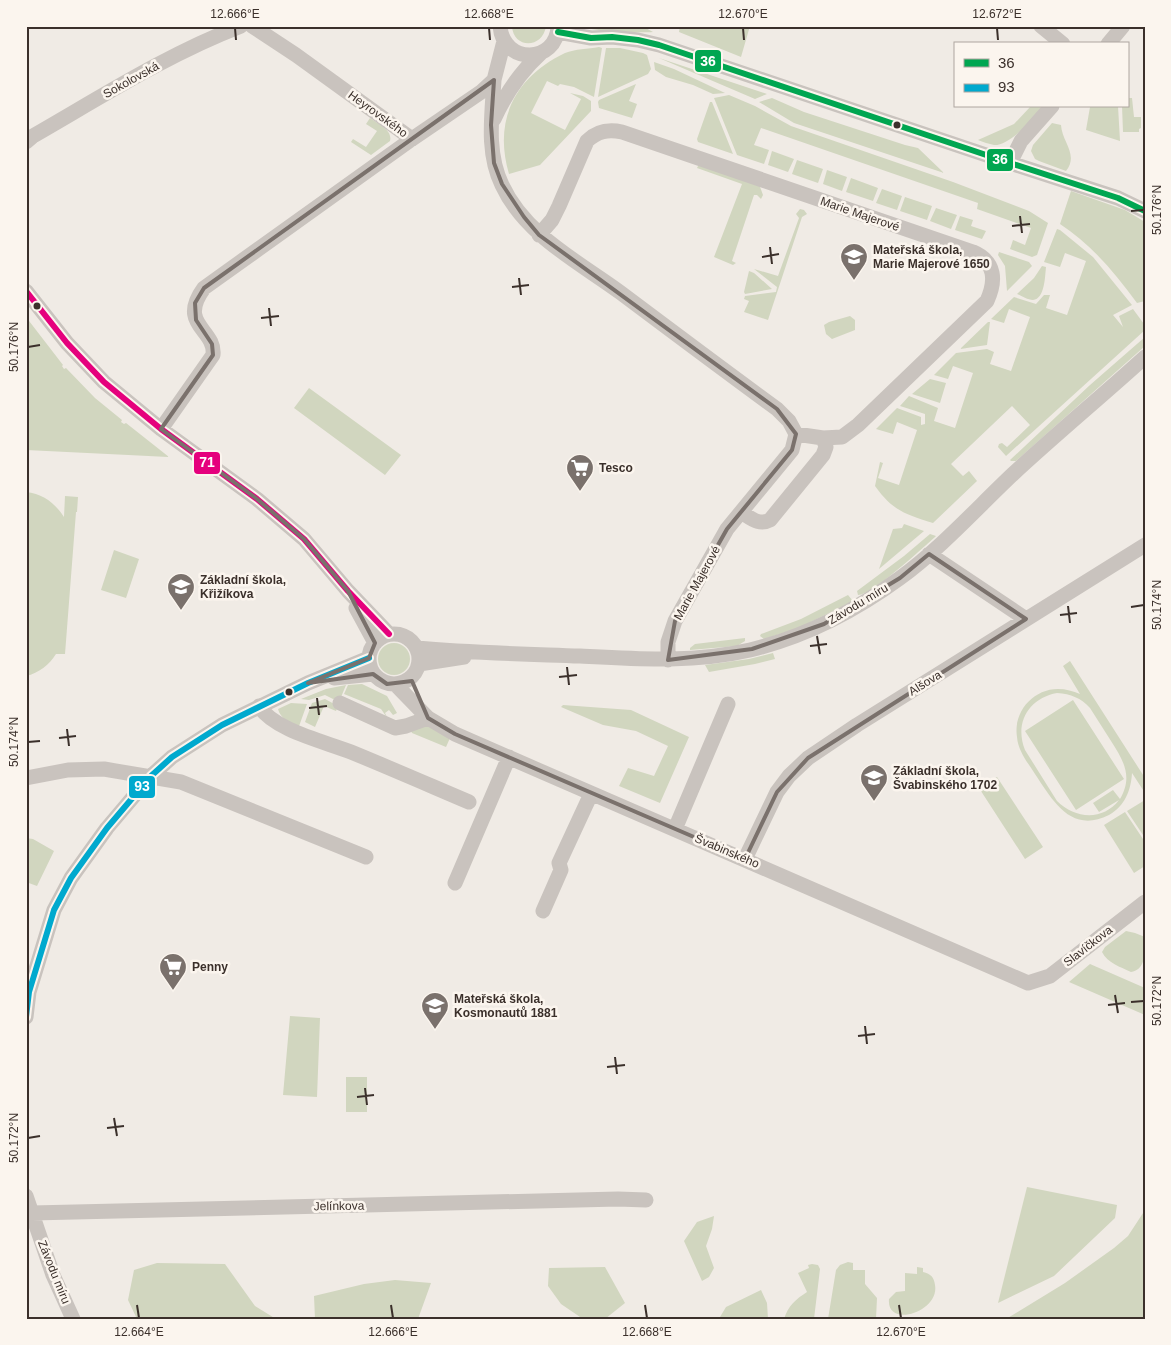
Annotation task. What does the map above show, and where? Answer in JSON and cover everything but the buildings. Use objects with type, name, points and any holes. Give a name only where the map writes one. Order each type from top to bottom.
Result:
[{"type":"street","name":"Sokolovská","points":[[26,142],[33,136],[153,67],[220,34],[241,26]]},
{"type":"street","name":"Heyrovského","points":[[252,26],[296,54],[412,139],[482,92],[494,80]]},
{"type":"street","points":[[1042,26],[1060,42]]},
{"type":"street","points":[[1110,42],[1123,26]]},
{"type":"street","points":[[491,125],[502,101],[516,80],[528,64],[550,47],[555,40],[558,29],[591,38],[612,37],[638,40],[659,46],[1118,198],[1145,211]]},
{"type":"street","points":[[502,34],[510,48],[517,53],[534,55],[542,52]]},
{"type":"street","points":[[502,34],[494,80],[491,143],[494,163],[512,203],[539,235],[605,281],[777,409],[790,421],[796,434]]},
{"type":"street","points":[[1010,163],[1021,140],[1050,108]]},
{"type":"street","name":"Marie Majerové","points":[[539,235],[552,220],[560,206],[587,141],[593,135],[612,130],[632,135],[981,255],[990,267],[993,282],[987,301],[858,425],[842,437],[823,438],[796,434],[792,450],[727,529],[675,621],[668,642],[668,660]]},
{"type":"street","points":[[161,429],[212,355],[212,344],[199,327],[194,312],[198,296],[204,288],[412,139]]},
{"type":"street","points":[[26,291],[67,344],[104,382],[161,429],[257,499],[304,539],[348,591],[389,634]]},
{"type":"street","name":"Závodu míru","points":[[417,648],[490,653],[668,660],[729,654],[789,638],[824,624],[860,604],[900,578],[1015,472],[1145,357]]},
{"type":"street","points":[[741,512],[759,523],[765,523],[770,520],[823,455],[826,447],[823,438]]},
{"type":"street","name":"Alšova","points":[[745,859],[777,792],[789,776],[808,758],[1145,545]]},
{"type":"street","points":[[928,554],[1026,619]]},
{"type":"street","points":[[348,591],[375,643]]},
{"type":"street","points":[[389,634],[405,636],[417,648],[419,664],[416,672],[403,683],[387,684],[379,680],[373,674],[370,666],[370,650],[381,637],[389,634]]},
{"type":"street","name":"Závodu míru","points":[[419,664],[490,653]]},
{"type":"street","points":[[26,1017],[29,992],[54,910],[71,878],[102,835],[151,776],[172,757],[222,724],[308,682],[369,658]]},
{"type":"street","points":[[308,682],[373,674]]},
{"type":"street","points":[[340,703],[395,728],[406,726],[428,718],[411,678]]},
{"type":"street","name":"Švabinského","points":[[395,684],[428,718],[455,734],[1028,982]]},
{"type":"street","points":[[675,829],[728,704]]},
{"type":"street","points":[[259,706],[264,714],[297,733],[350,752],[468,802]]},
{"type":"street","points":[[455,883],[509,757]]},
{"type":"street","points":[[26,778],[68,770],[104,769],[181,782],[366,857]]},
{"type":"street","points":[[543,911],[561,870],[559,863],[591,794]]},
{"type":"street","name":"Slavíčkova","points":[[1028,982],[1050,976],[1145,902]]},
{"type":"street","name":"Závodu míru","points":[[26,1196],[53,1275],[73,1319]]},
{"type":"street","name":"Jelínkova","points":[[32,1213],[618,1199],[646,1200]]},
{"type":"highlighted area","points":[[494,80],[491,125],[494,163],[502,184],[524,217],[539,235],[777,409],[796,434],[792,450],[727,529],[675,621],[668,660],[752,649],[824,624],[900,578],[929,554],[1026,619],[808,758],[777,792],[745,859],[455,734],[428,718],[412,681],[387,684],[373,674],[308,683],[369,658],[375,643],[348,591],[304,539],[257,499],[161,429],[213,355],[212,344],[196,320],[195,303],[204,288]]},
{"type":"green space","points":[[512,26],[546,26],[544,34],[540,39],[528,43],[517,39]]},
{"type":"green space","points":[[580,26],[642,26],[653,32],[605,31]]},
{"type":"green space","points":[[680,26],[750,26],[741,57],[679,32]]},
{"type":"green space","points":[[602,48],[594,97],[574,87],[560,84],[558,86],[547,81],[531,113],[565,130],[581,99],[570,93],[583,96],[591,101],[591,111],[540,165],[509,174],[504,136],[512,102],[521,88],[533,74],[565,53]]},
{"type":"green space","points":[[606,48],[620,48],[643,53],[647,55],[651,69],[648,74],[598,97]]},
{"type":"green space","points":[[659,58],[767,94],[755,99]]},
{"type":"green space","points":[[654,62],[674,69],[725,93],[713,94],[693,85],[666,77],[655,70]]},
{"type":"green space","points":[[636,84],[629,101],[637,104],[632,118],[599,108],[599,100]]},
{"type":"green space","points":[[729,95],[755,106],[791,126],[953,182],[1029,211],[1048,223],[1037,255],[1032,257],[1010,249],[1013,240],[1025,245],[1031,228],[977,209],[978,203],[761,128],[754,145],[769,150],[764,164],[737,155],[714,98]]},
{"type":"green space","points":[[772,98],[804,112],[918,148],[944,173],[794,123],[759,102]]},
{"type":"green space","points":[[1128,98],[1132,98],[1134,117],[1141,117],[1141,128],[1139,132],[1123,132],[1122,108],[1128,108]]},
{"type":"green space","points":[[710,102],[712,102],[733,154],[698,142],[697,139]]},
{"type":"green space","points":[[1029,108],[1043,108],[1022,130],[1007,141],[994,145],[978,140],[1014,124]]},
{"type":"green space","points":[[1090,108],[1118,108],[1120,141],[1086,130]]},
{"type":"green space","points":[[370,118],[387,130],[390,137],[390,141],[371,155],[351,142],[353,139],[366,147],[377,131],[366,124]]},
{"type":"green space","points":[[1052,123],[1061,125],[1070,154],[1070,165],[1066,171],[1035,159],[1031,151],[1033,145]]},
{"type":"green space","points":[[772,151],[794,159],[788,172],[768,165]]},
{"type":"green space","points":[[797,160],[823,169],[818,183],[792,174]]},
{"type":"green space","points":[[699,164],[759,184],[763,195],[761,199],[754,195],[732,261],[736,263],[733,265],[714,257],[742,184],[697,168]]},
{"type":"green space","points":[[827,170],[847,177],[842,191],[823,184]]},
{"type":"green space","points":[[851,178],[878,188],[873,201],[846,192]]},
{"type":"green space","points":[[882,189],[902,196],[897,210],[876,203]]},
{"type":"green space","points":[[1071,191],[1125,210],[1145,222],[1145,301],[1137,303],[1102,260],[1060,224]]},
{"type":"green space","points":[[905,197],[932,206],[927,220],[900,211]]},
{"type":"green space","points":[[936,208],[957,215],[951,229],[930,221]]},
{"type":"green space","points":[[800,209],[804,210],[807,214],[802,217],[768,320],[744,312],[749,301],[744,299],[745,296],[776,292],[777,287],[754,269],[778,276],[799,218],[796,214]]},
{"type":"green space","points":[[960,216],[973,220],[971,226],[986,231],[982,239],[955,230]]},
{"type":"green space","points":[[1057,229],[1093,257],[1132,305],[1113,315],[1123,327],[1119,316],[1133,309],[1144,324],[1145,330],[1006,456],[998,447],[999,444],[1002,443],[1007,447],[1030,425],[1012,406],[951,464],[963,476],[969,471],[977,481],[933,523],[900,511],[875,486],[880,462],[883,463],[878,478],[899,485],[917,430],[897,422],[893,434],[876,429],[897,408],[921,417],[921,425],[925,424],[925,414],[900,406],[909,396],[938,408],[934,421],[955,428],[973,373],[953,366],[948,379],[934,375],[956,353],[987,349],[994,352],[990,364],[1011,371],[1030,317],[1009,309],[1004,323],[991,319],[1014,297],[1036,304],[1044,295],[1050,295],[1046,308],[1067,315],[1086,261],[1065,253],[1060,267],[1044,262]]},
{"type":"green space","points":[[999,252],[1029,262],[1032,266],[1007,291],[1005,266],[998,255]]},
{"type":"green space","points":[[1042,266],[1046,267],[1044,286],[1040,296],[1033,300],[1017,294],[1034,278]]},
{"type":"green space","points":[[749,271],[754,273],[772,289],[745,294]]},
{"type":"green space","points":[[850,316],[855,320],[855,330],[832,339],[826,334],[824,325]]},
{"type":"green space","points":[[26,317],[63,365],[64,369],[66,368],[95,398],[122,420],[121,422],[126,423],[169,457],[26,450]]},
{"type":"green space","points":[[990,322],[987,345],[960,349]]},
{"type":"green space","points":[[1145,337],[1145,346],[1016,461],[1010,460],[1090,385]]},
{"type":"green space","points":[[930,379],[946,383],[940,403],[912,394]]},
{"type":"green space","points":[[309,388],[401,455],[385,475],[294,408]]},
{"type":"green space","points":[[26,492],[48,500],[57,507],[64,517],[65,496],[78,497],[65,654],[56,654],[43,668],[26,676]]},
{"type":"green space","points":[[904,524],[924,531],[879,569],[893,529],[902,528]]},
{"type":"green space","points":[[930,534],[936,536],[885,580],[865,593],[858,595],[857,591]]},
{"type":"green space","points":[[114,550],[139,559],[126,598],[101,590]]},
{"type":"green space","points":[[848,595],[853,601],[799,628],[764,639],[760,636],[801,619]]},
{"type":"green space","points":[[745,638],[745,641],[737,646],[690,650],[695,644]]},
{"type":"green space","points":[[394,643],[405,648],[410,659],[405,670],[394,675],[383,670],[378,659],[383,648]]},
{"type":"green space","points":[[773,653],[775,659],[755,664],[709,672],[705,665],[749,659]]},
{"type":"green space","points":[[1070,661],[1145,778],[1145,793],[1132,773],[1129,791],[1123,802],[1109,815],[1096,820],[1084,820],[1074,817],[1064,812],[1056,804],[1026,761],[1018,742],[1018,719],[1033,698],[1040,693],[1058,689],[1080,694],[1063,666]],"holes":[[[1057,693],[1079,699],[1090,708],[1123,762],[1126,783],[1120,799],[1113,790],[1093,803],[1099,812],[1119,800],[1105,812],[1089,815],[1080,814],[1064,807],[1057,801],[1025,750],[1021,730],[1026,713],[1039,700]]]},
{"type":"green space","points":[[362,684],[387,696],[397,713],[393,715],[389,710],[385,713],[388,719],[381,709],[344,694],[348,685]]},
{"type":"green space","points":[[346,685],[339,702],[325,695],[309,700],[301,699],[326,689]]},
{"type":"green space","points":[[325,699],[338,706],[336,711],[324,706],[315,727],[305,722],[312,703]]},
{"type":"green space","points":[[1073,700],[1124,779],[1076,810],[1025,731]]},
{"type":"green space","points":[[291,703],[307,704],[298,729],[283,718],[278,709]]},
{"type":"green space","points":[[563,705],[631,710],[689,737],[660,803],[619,786],[628,768],[654,776],[668,746],[636,731],[603,725],[561,707]]},
{"type":"green space","points":[[426,725],[450,738],[446,747],[411,731]]},
{"type":"green space","points":[[997,777],[1043,847],[1025,859],[979,788]]},
{"type":"green space","points":[[1145,800],[1145,838],[1127,811]]},
{"type":"green space","points":[[1125,812],[1145,842],[1145,866],[1134,873],[1104,825]]},
{"type":"green space","points":[[26,838],[33,839],[54,851],[37,886],[26,882]]},
{"type":"green space","points":[[1126,931],[1145,937],[1145,953],[1142,963],[1140,967],[1131,972],[1111,962],[1102,952],[1105,947]]},
{"type":"green space","points":[[1090,964],[1145,988],[1145,1015],[1069,982]]},
{"type":"green space","points":[[290,1016],[320,1018],[317,1097],[283,1095]]},
{"type":"green space","points":[[346,1077],[367,1077],[367,1112],[346,1112]]},
{"type":"green space","points":[[1027,1187],[1117,1205],[1115,1218],[1054,1276],[998,1303]]},
{"type":"green space","points":[[1145,1210],[1145,1319],[1006,1319],[1065,1283],[1114,1248],[1128,1236]]},
{"type":"green space","points":[[714,1216],[706,1246],[714,1268],[709,1277],[702,1281],[684,1241],[697,1222]]},
{"type":"green space","points":[[848,1262],[853,1263],[853,1270],[865,1270],[865,1284],[877,1298],[876,1319],[828,1319],[836,1270],[840,1265]]},
{"type":"green space","points":[[157,1263],[225,1264],[255,1306],[276,1319],[137,1319],[128,1300],[134,1270]]},
{"type":"green space","points":[[808,1265],[818,1265],[820,1269],[814,1319],[784,1319],[793,1303],[807,1292],[798,1273],[809,1268]]},
{"type":"green space","points":[[605,1267],[625,1303],[605,1319],[583,1319],[561,1304],[548,1286],[549,1268]]},
{"type":"green space","points":[[917,1267],[923,1268],[923,1272],[933,1278],[935,1285],[934,1295],[922,1309],[904,1315],[896,1313],[890,1308],[889,1299],[896,1292],[905,1291],[905,1273],[917,1274]]},
{"type":"green space","points":[[395,1280],[431,1283],[418,1319],[315,1319],[314,1296],[364,1284]]},
{"type":"green space","points":[[761,1290],[767,1303],[768,1319],[721,1319],[720,1317],[726,1307]]},
{"type":"transit line","name":"36","points":[[558,32],[591,38],[612,37],[638,40],[659,45],[1118,198],[1145,211]]},
{"type":"transit line","name":"71","points":[[26,291],[67,343],[104,382],[161,429],[257,499],[304,539],[348,591],[389,634]]},
{"type":"transit line","name":"93","points":[[26,1017],[29,992],[54,910],[71,878],[107,828],[151,776],[172,757],[222,725],[308,683],[369,658]]},
{"type":"place","name":"Mateřská škola, Marie Majerové 1650","points":[[854,281]]},
{"type":"place","name":"Tesco","points":[[580,492]]},
{"type":"place","name":"Základní škola, Křižíkova","points":[[181,611]]},
{"type":"place","name":"Základní škola, Švabinského 1702","points":[[874,802]]},
{"type":"place","name":"Penny","points":[[173,991]]},
{"type":"place","name":"Mateřská škola, Kosmonautů 1881","points":[[435,1030]]}]
